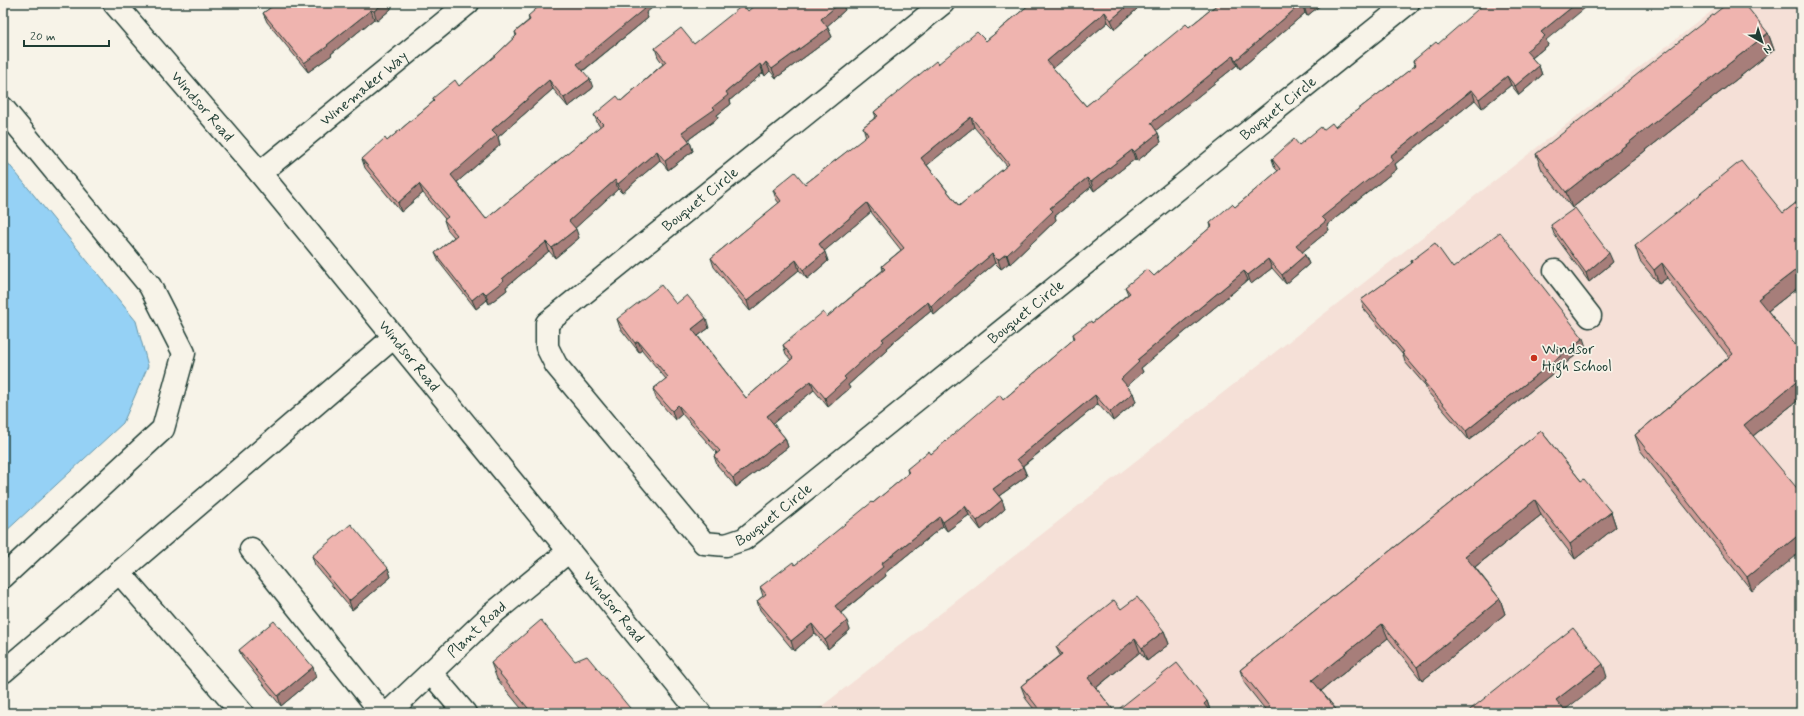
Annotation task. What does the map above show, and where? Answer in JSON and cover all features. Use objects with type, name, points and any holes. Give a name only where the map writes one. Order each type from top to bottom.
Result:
[{"type":"street","name":"Windsor Road","points":[[114,3],[260,173],[569,550],[700,713]]},
{"type":"street","name":"Winemaker Way","points":[[260,173],[468,3]]},
{"type":"street","name":"Bouquet Circle","points":[[943,3],[547,323],[547,347],[556,365],[704,543],[726,545],[744,539],[1408,3]]},
{"type":"street","points":[[3,108],[150,286],[184,353],[163,429],[3,577]]},
{"type":"street","points":[[1555,271],[1590,316]]},
{"type":"street","points":[[3,672],[394,337]]},
{"type":"street","points":[[251,549],[382,713]]},
{"type":"street","name":"Plant Road","points":[[388,713],[491,615],[569,550]]},
{"type":"street","points":[[119,572],[242,713]]},
{"type":"street","points":[[431,672],[464,713]]},
{"type":"shaded area","name":"Windsor High School","points":[[1722,3],[1801,3],[1801,713],[813,713]]},
{"type":"water","points":[[3,157],[136,321],[148,366],[123,423],[3,534]]},
{"type":"building","points":[[277,3],[384,3],[374,11],[371,10],[327,45],[328,46],[304,63],[263,13]]},
{"type":"building","points":[[543,3],[644,3],[642,5],[644,9],[577,64],[590,79],[564,98],[549,80],[492,130],[497,135],[451,175],[486,219],[603,124],[594,115],[617,96],[621,101],[666,62],[655,48],[681,28],[694,44],[743,5],[748,11],[757,3],[840,3],[821,19],[828,28],[772,69],[766,62],[762,67],[760,64],[726,92],[728,95],[713,107],[715,109],[682,132],[690,142],[665,161],[657,151],[618,184],[615,180],[569,221],[576,229],[552,248],[546,242],[502,279],[504,280],[486,294],[483,291],[472,300],[435,253],[457,235],[444,220],[448,217],[419,184],[398,203],[362,159],[385,138],[387,141],[434,101],[433,98],[455,80],[459,86],[496,55],[517,35],[515,32],[530,20],[528,16]]},
{"type":"building","points":[[1031,3],[1131,3],[1111,20],[1105,12],[1047,61],[1086,106],[1186,24],[1189,27],[1219,3],[1302,3],[1236,60],[1233,56],[1151,123],[1158,133],[1134,152],[1132,150],[1091,182],[1087,178],[1050,208],[1053,211],[1007,255],[1006,254],[998,260],[992,254],[931,306],[928,302],[882,339],[884,341],[844,377],[846,379],[825,398],[811,381],[767,416],[785,438],[733,478],[714,456],[720,451],[678,405],[672,411],[653,389],[668,377],[638,341],[635,343],[617,319],[661,285],[676,304],[687,295],[706,318],[692,329],[746,398],[793,358],[783,345],[823,312],[827,317],[885,269],[882,266],[904,248],[867,203],[819,244],[825,252],[803,270],[796,260],[747,301],[711,258],[781,201],[773,190],[795,172],[805,184],[868,135],[863,127],[878,116],[874,112],[936,61],[938,64],[977,32],[986,41]],"holes":[[[971,117],[1009,164],[959,206],[921,158]]]},
{"type":"building","points":[[1485,3],[1577,3],[1541,32],[1545,36],[1526,51],[1539,66],[1515,86],[1507,76],[1479,99],[1472,90],[1390,156],[1393,160],[1322,217],[1326,221],[1296,245],[1305,255],[1282,275],[1268,259],[1248,275],[1244,271],[1137,360],[1139,362],[1121,379],[1133,393],[1110,412],[1095,395],[1017,459],[1023,467],[993,489],[1002,500],[977,521],[965,506],[943,522],[940,517],[881,564],[883,567],[835,606],[847,621],[825,640],[812,624],[791,641],[757,601],[766,594],[760,587],[793,562],[795,565],[872,502],[873,503],[909,473],[907,469],[929,451],[931,454],[1000,395],[1003,400],[1075,338],[1073,334],[1091,321],[1092,323],[1130,293],[1125,287],[1147,269],[1154,276],[1212,226],[1210,223],[1232,204],[1235,207],[1280,169],[1272,159],[1294,139],[1299,145],[1321,127],[1323,130],[1332,123],[1335,127],[1416,65],[1413,61],[1436,42],[1438,44]]},
{"type":"building","points":[[1728,3],[1744,3],[1768,33],[1566,192],[1536,154]]},
{"type":"building","points":[[1741,161],[1783,213],[1801,199],[1801,266],[1758,299],[1801,352],[1801,378],[1744,425],[1801,493],[1801,533],[1747,577],[1635,435],[1733,354],[1662,263],[1654,270],[1635,246]]},
{"type":"building","points":[[1575,208],[1609,253],[1586,273],[1551,225]]},
{"type":"building","points":[[1500,232],[1583,338],[1466,431],[1424,382],[1426,381],[1402,353],[1404,352],[1361,300],[1412,263],[1411,261],[1435,243],[1453,268]]},
{"type":"building","points":[[1541,431],[1581,481],[1584,479],[1611,512],[1570,544],[1535,500],[1465,556],[1500,599],[1417,667],[1382,624],[1312,680],[1339,713],[1277,713],[1274,710],[1273,711],[1240,670]]},
{"type":"building","points":[[351,524],[388,568],[349,601],[312,556]]},
{"type":"building","points":[[1137,597],[1164,631],[1142,648],[1135,639],[1088,678],[1115,712],[1177,663],[1207,701],[1204,704],[1211,713],[1042,713],[1021,686],[1062,654],[1056,647],[1114,600],[1121,609]]},
{"type":"building","points":[[541,620],[575,661],[587,656],[634,713],[532,713],[491,663]]},
{"type":"building","points":[[274,621],[313,667],[278,696],[239,650]]},
{"type":"building","points":[[1573,628],[1603,664],[1556,700],[1565,711],[1562,713],[1466,713]]},
{"type":"place","name":"Windsor High School","points":[[1534,358]]}]
